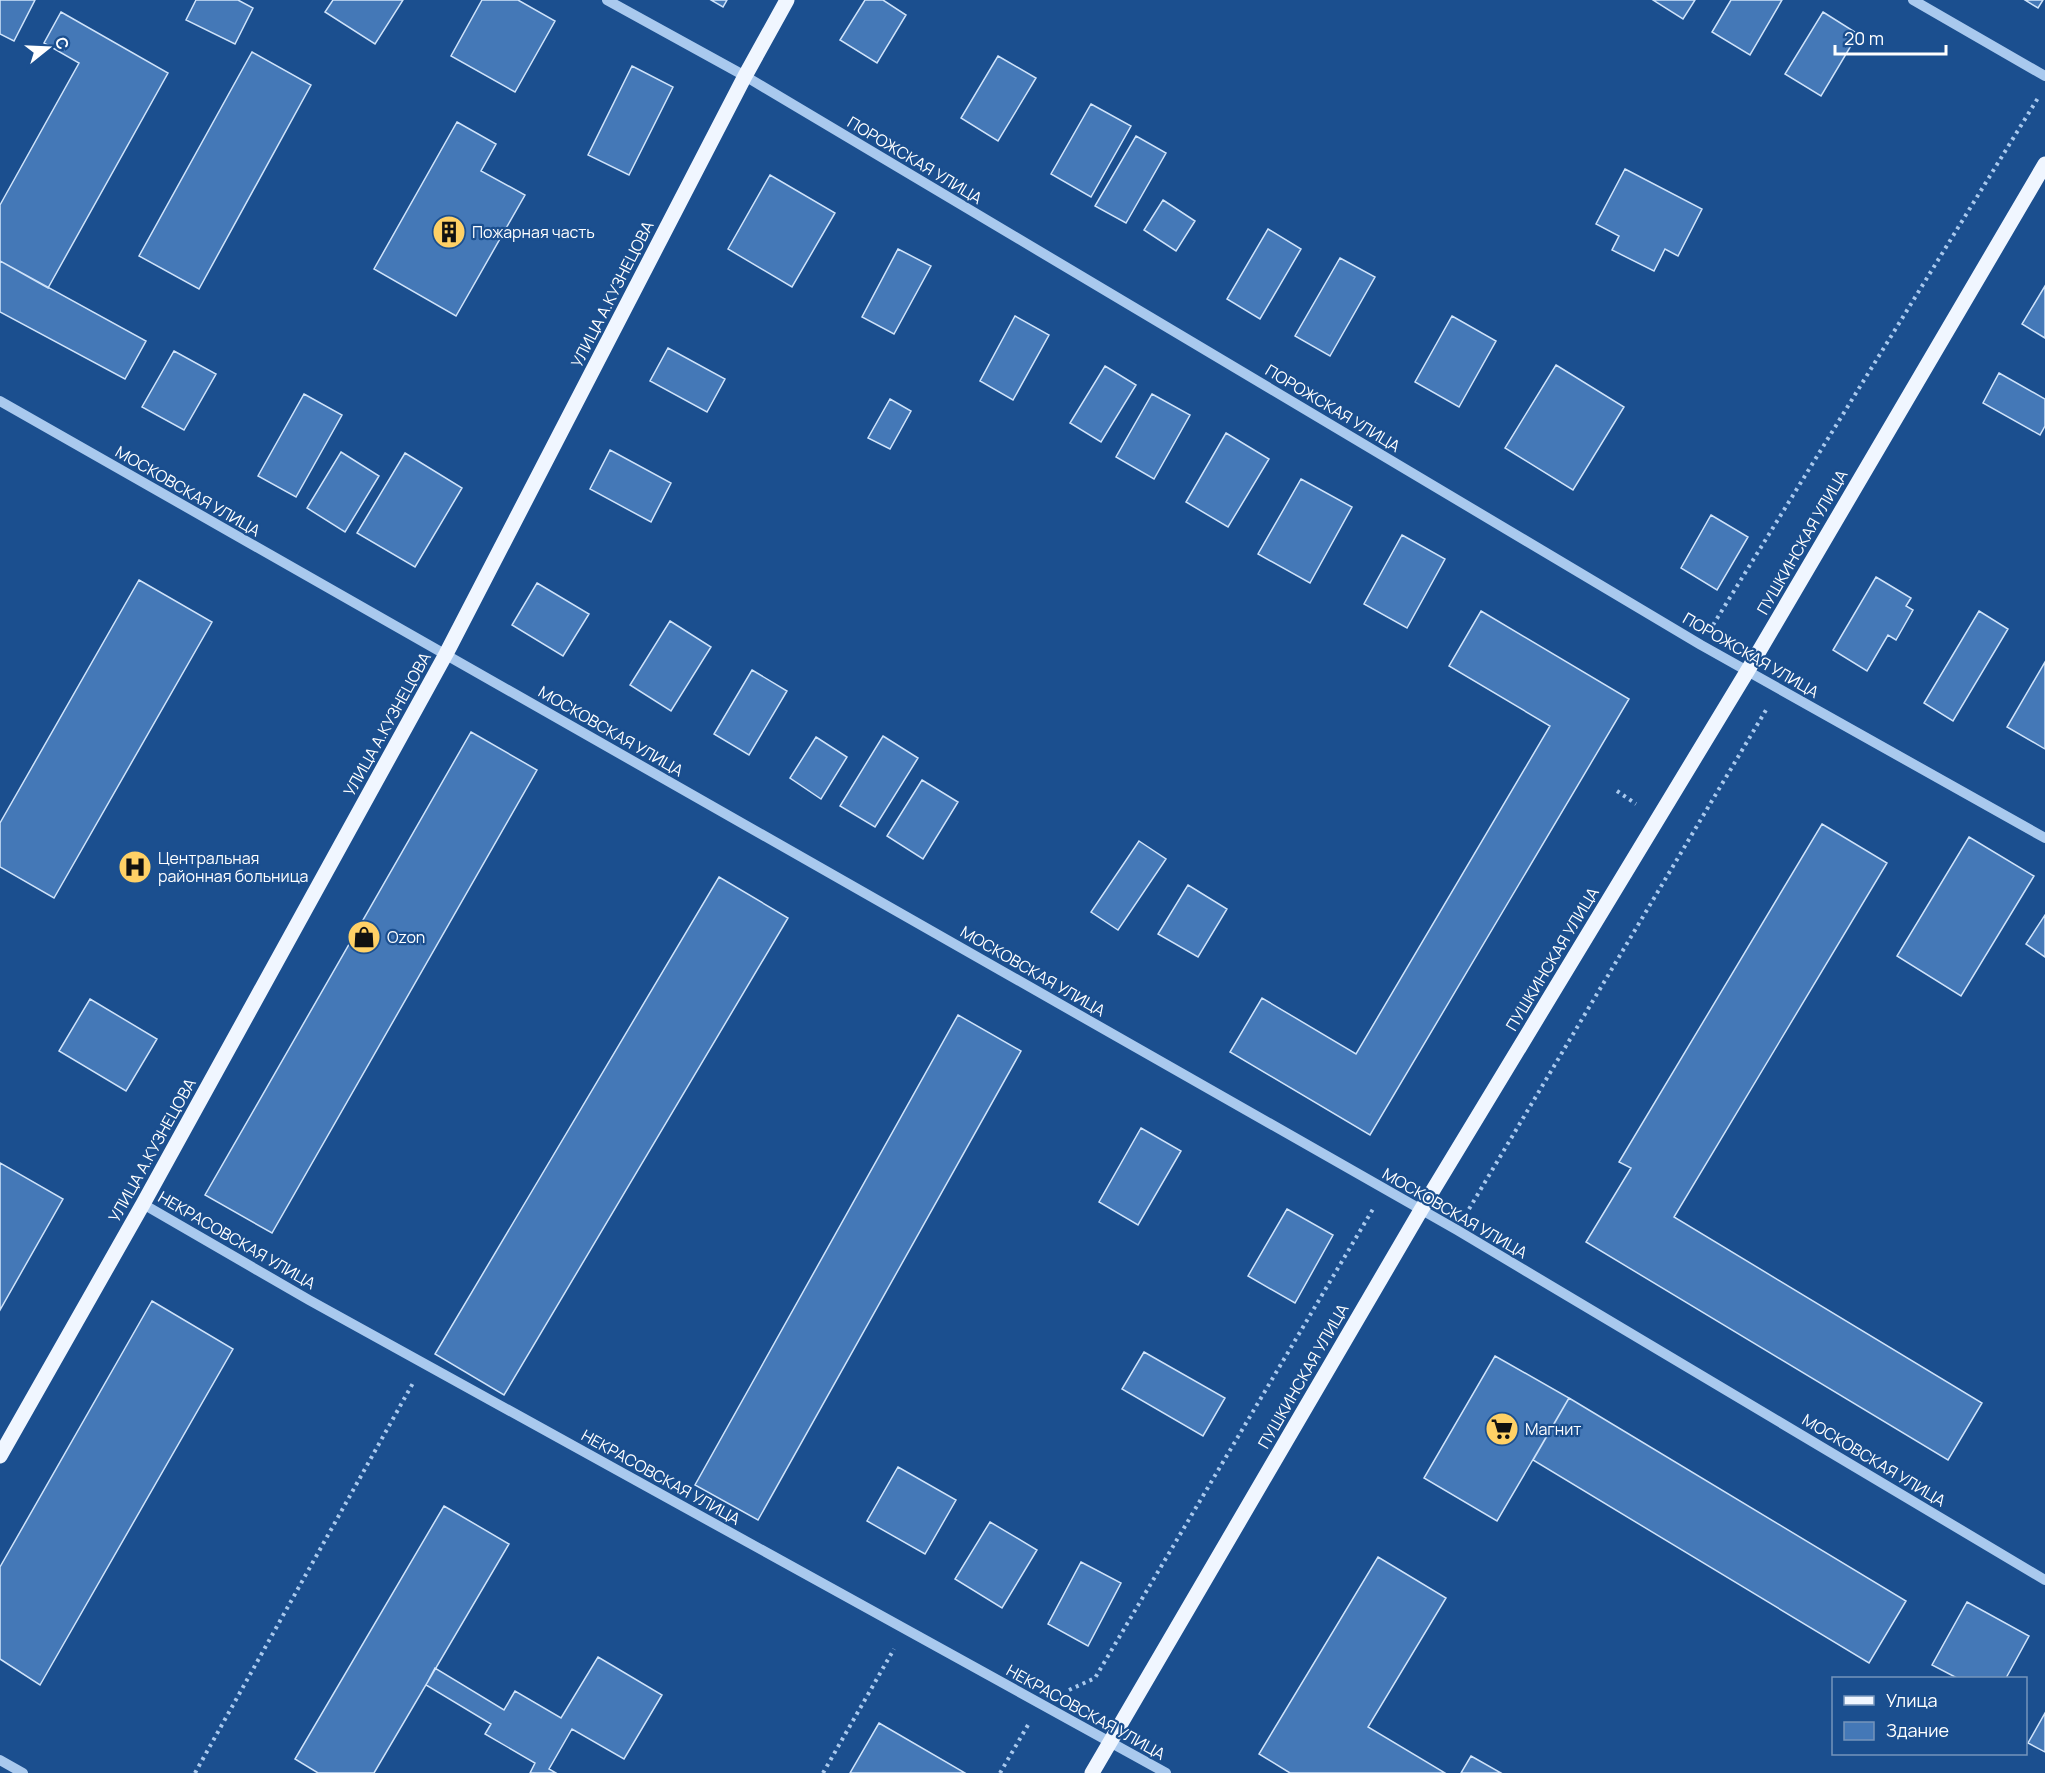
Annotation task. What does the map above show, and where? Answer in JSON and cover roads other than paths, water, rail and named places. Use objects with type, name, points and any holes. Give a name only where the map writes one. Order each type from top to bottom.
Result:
[{"type":"main road","name":"УЛИЦА А.КУЗНЕЦОВА","points":[[1,1454],[143,1204],[446,654],[745,76],[788,0]]},
{"type":"main road","name":"ПУШКИНСКАЯ УЛИЦА","points":[[1092,1773],[1421,1210],[1748,670],[2045,164]]},
{"type":"street","name":"ПОРОЖСКАЯ УЛИЦА","points":[[607,0],[745,76],[1701,645],[2045,838]]},
{"type":"street","points":[[1913,0],[2045,76]]},
{"type":"street","name":"МОСКОВСКАЯ УЛИЦА","points":[[0,401],[1385,1189],[2045,1580]]},
{"type":"street","name":"НЕКРАСОВСКАЯ УЛИЦА","points":[[143,1204],[309,1300],[1166,1773]]},
{"type":"street","points":[[0,1760],[23,1773]]},
{"type":"place","name":"Пожарная часть","points":[[449,232]]},
{"type":"place","name":"Центральная районная больница","points":[[135,867]]},
{"type":"place","name":"Ozon","points":[[364,937]]},
{"type":"place","name":"Магнит","points":[[1502,1429]]}]
